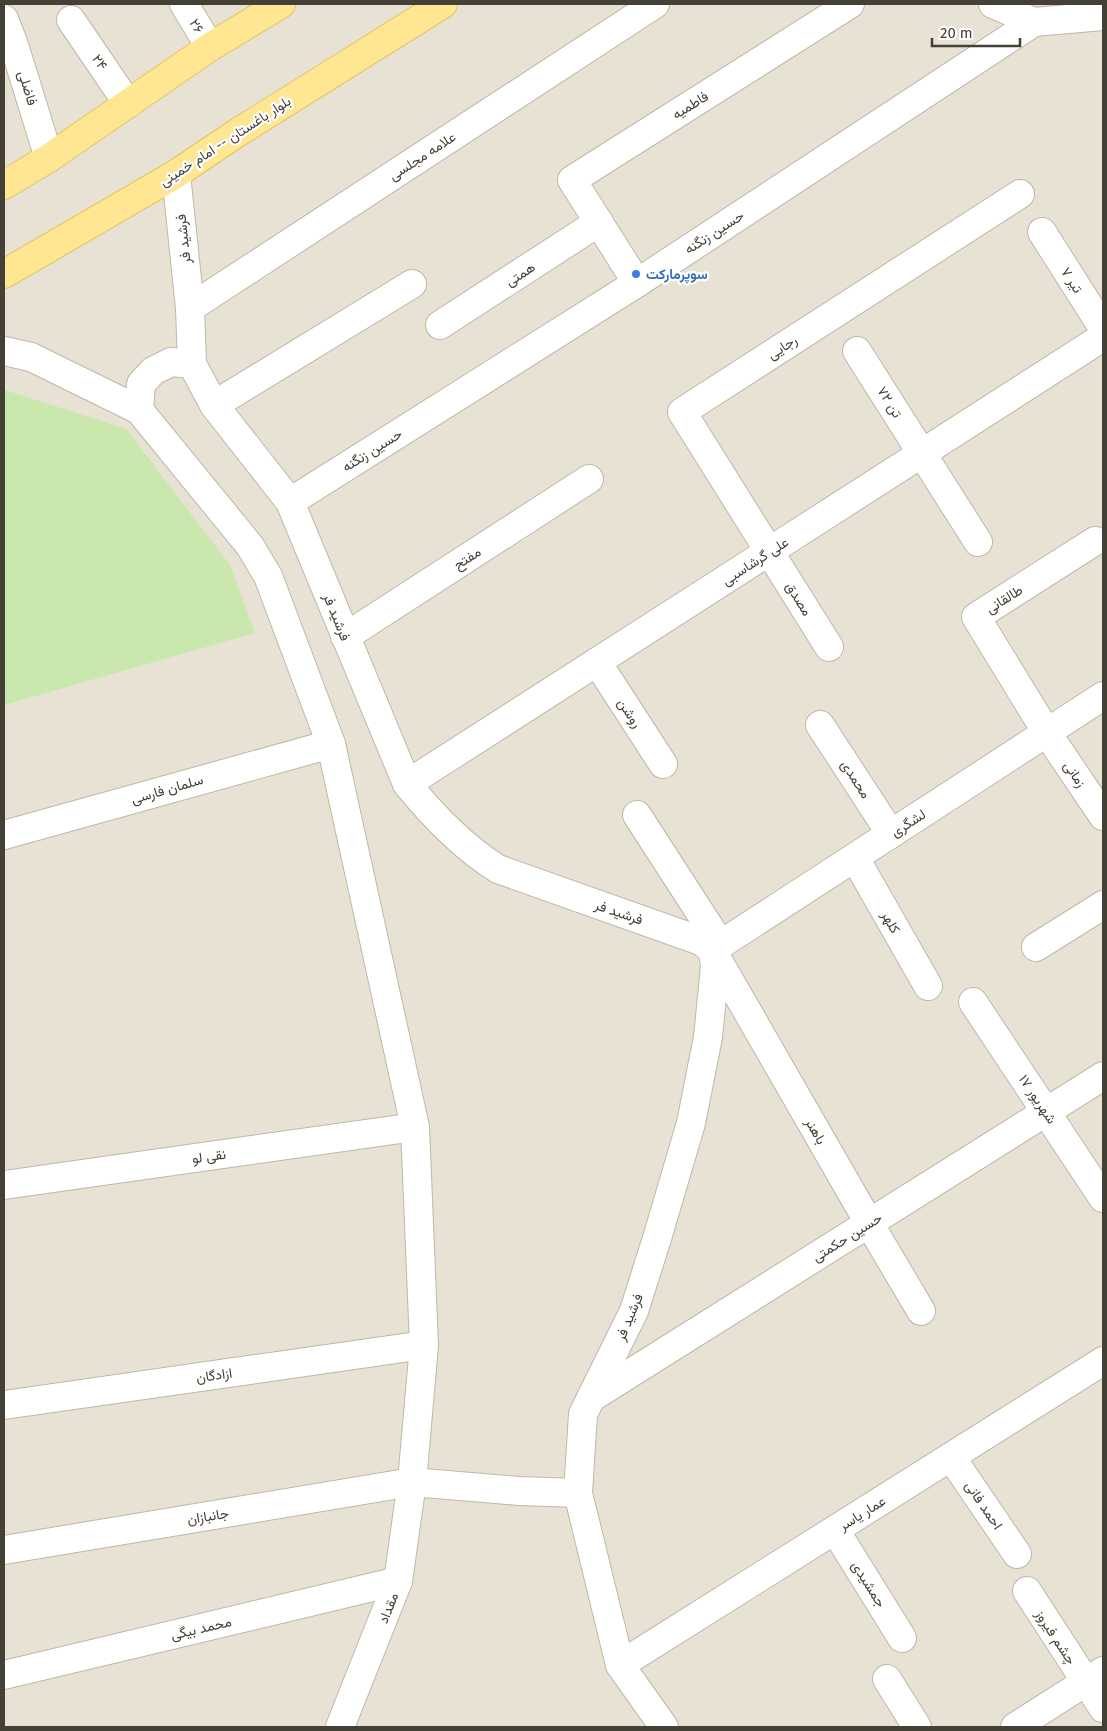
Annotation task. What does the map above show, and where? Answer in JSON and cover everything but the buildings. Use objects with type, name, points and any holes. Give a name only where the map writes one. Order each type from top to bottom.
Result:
[{"type":"main road","name":"بلوار باغستان -- امام خمینی","points":[[4,274],[176,174],[237,132],[443,4]]},
{"type":"main road","points":[[4,186],[50,158],[210,47],[274,6]]},
{"type":"street","name":"۲۶","points":[[184,4],[210,47]]},
{"type":"street","name":"علامه مجلسی","points":[[190,308],[655,4]]},
{"type":"street","name":"فاطمیه","points":[[599,222],[572,180],[850,4]]},
{"type":"street","points":[[993,4],[1034,22],[1103,16]]},
{"type":"street","name":"فاضلی","points":[[4,19],[50,158]]},
{"type":"street","name":"۲۴","points":[[71,20],[128,104]]},
{"type":"street","name":"حسین زنگنه","points":[[290,502],[637,283],[1034,22]]},
{"type":"street","name":"فرشید فر","points":[[176,174],[190,308],[192,364],[214,405],[290,502],[407,784],[427,809],[481,859],[498,870],[701,940],[716,947],[708,1038],[691,1123],[634,1311],[583,1414],[578,1493],[620,1665],[664,1727]]},
{"type":"street","name":"رجایی","points":[[769,551],[682,412],[1020,194]]},
{"type":"street","points":[[599,222],[637,283]]},
{"type":"street","name":"همتی","points":[[440,325],[599,222]]},
{"type":"street","name":"۷ تیر","points":[[1042,232],[1103,328]]},
{"type":"street","points":[[214,405],[412,284]]},
{"type":"street","name":"علی گرشاسبی","points":[[407,784],[1103,337]]},
{"type":"street","points":[[4,351],[31,357],[139,410],[250,546],[268,576],[331,744],[415,1127],[424,1345],[412,1482]]},
{"type":"street","name":"۷۲ تن","points":[[857,351],[978,542]]},
{"type":"street","points":[[139,410],[141,384],[153,371],[171,362],[192,364]]},
{"type":"street","name":"مفتح","points":[[345,637],[589,479]]},
{"type":"street","name":"طالقانی","points":[[1048,733],[976,617],[1095,541]]},
{"type":"street","name":"مصدق","points":[[769,551],[828,647]]},
{"type":"street","name":"روشن","points":[[597,662],[663,764]]},
{"type":"street","name":"لشگری","points":[[716,947],[1103,696]]},
{"type":"street","name":"محمدی","points":[[820,724],[891,834]]},
{"type":"street","name":"زمانی","points":[[1048,733],[1103,816]]},
{"type":"street","name":"سلمان فارسی","points":[[4,835],[331,744]]},
{"type":"street","name":"باهنر","points":[[637,815],[716,947],[868,1223],[921,1311]]},
{"type":"street","name":"کلهر","points":[[855,858],[928,986]]},
{"type":"street","points":[[1036,947],[1103,905]]},
{"type":"street","name":"۱۷ شهریور","points":[[973,1002],[1103,1198]]},
{"type":"street","name":"حسین حکمتی","points":[[591,1398],[1103,1076]]},
{"type":"street","name":"نقی لو","points":[[4,1185],[415,1127]]},
{"type":"street","name":"ازادگان","points":[[4,1405],[424,1345]]},
{"type":"street","name":"عمار یاسر","points":[[620,1665],[1103,1361]]},
{"type":"street","name":"احمد فانی","points":[[951,1457],[1017,1554]]},
{"type":"street","name":"جانبازان","points":[[4,1550],[412,1482],[519,1491],[578,1493]]},
{"type":"street","name":"مقداد","points":[[340,1727],[398,1581],[412,1482]]},
{"type":"street","name":"جمشیدی","points":[[835,1530],[902,1638]]},
{"type":"street","name":"محمد بیگی","points":[[4,1675],[398,1581]]},
{"type":"street","name":"چشم فیروز","points":[[1027,1591],[1095,1676],[1103,1708]]},
{"type":"street","points":[[1015,1727],[1095,1676]]},
{"type":"street","points":[[887,1679],[917,1727]]},
{"type":"shaded area","points":[[4,4],[1103,4],[1103,1727],[4,1727]]},
{"type":"green space","points":[[5,390],[126,429],[230,565],[255,633],[4,705]]},
{"type":"place","name":"سوپرمارکت","points":[[636,274]]}]
